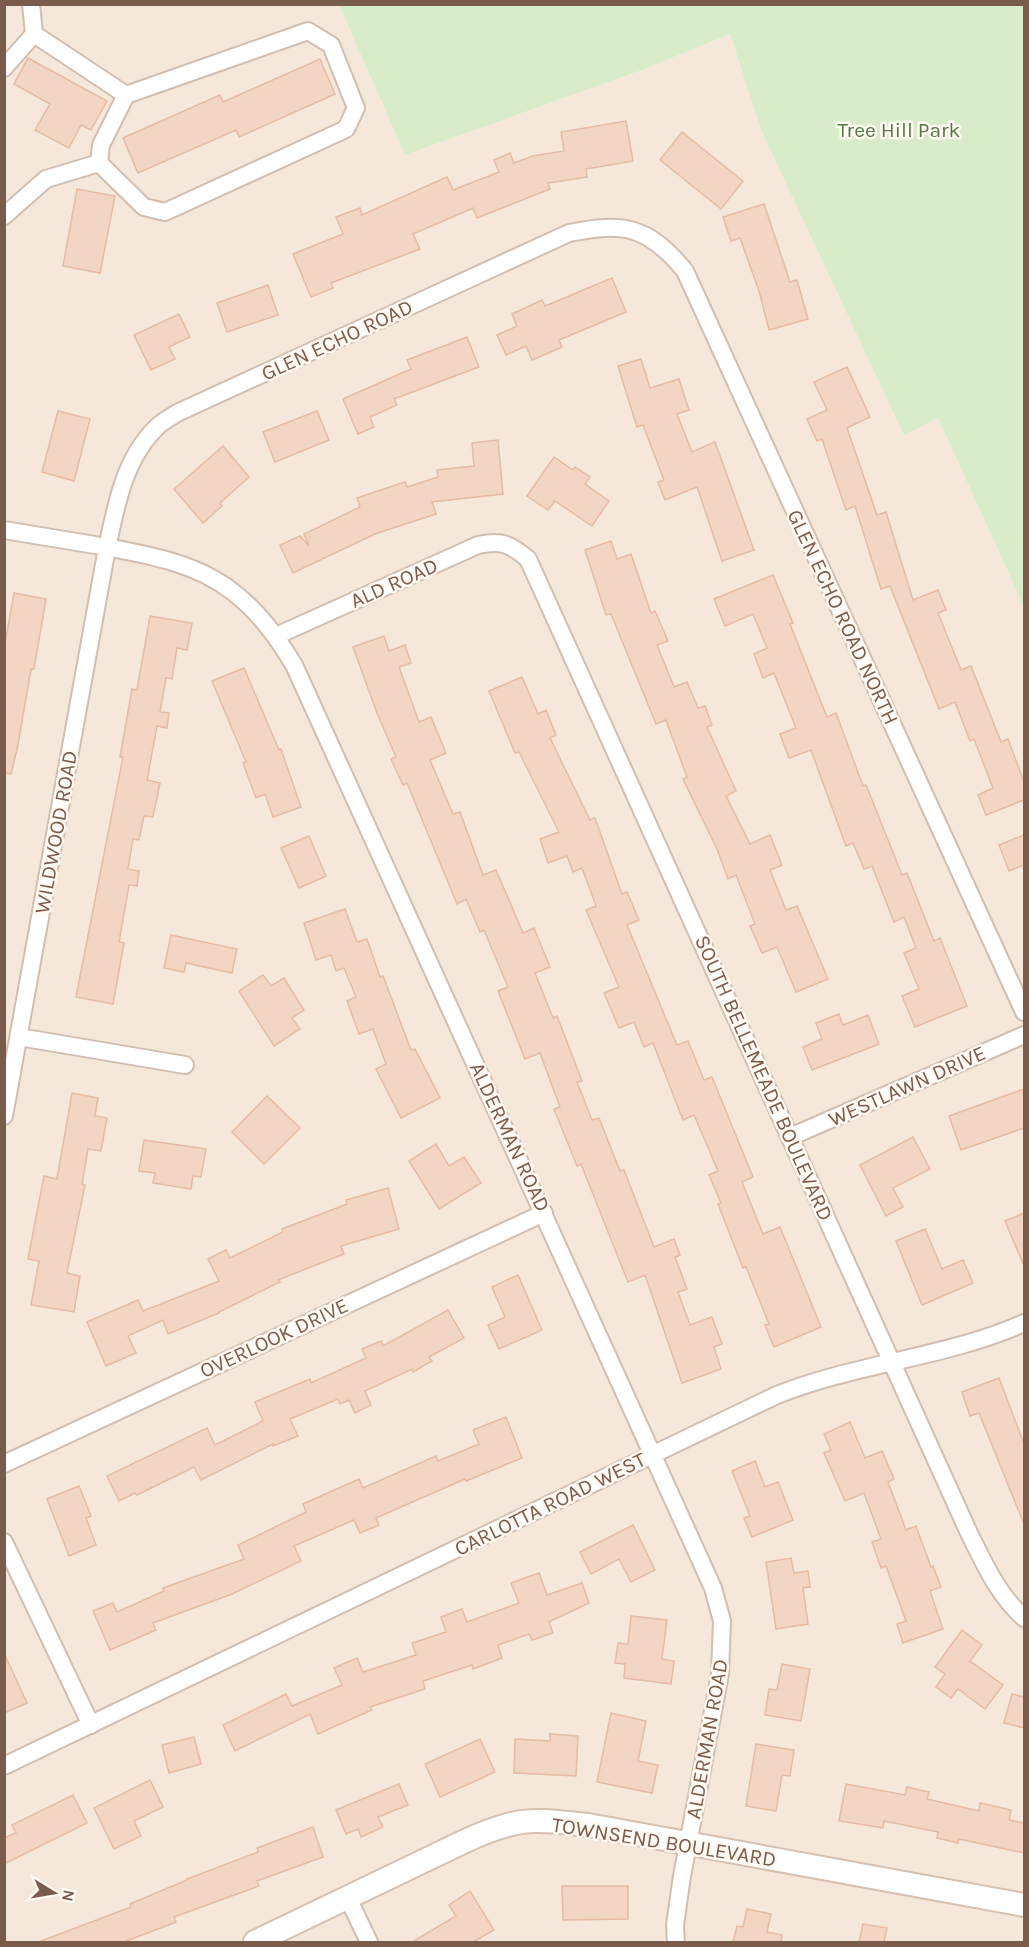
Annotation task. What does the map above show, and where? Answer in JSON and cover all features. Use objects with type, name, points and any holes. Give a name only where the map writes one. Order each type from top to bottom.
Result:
[{"type":"street","points":[[4,68],[34,34],[31,4]]},
{"type":"street","points":[[308,31],[331,45],[356,108],[346,129],[165,212],[144,207],[99,164],[101,145],[126,95],[308,31]]},
{"type":"street","points":[[34,34],[126,95]]},
{"type":"street","points":[[4,216],[46,179],[99,164]]},
{"type":"street","name":"GLEN ECHO ROAD","points":[[107,548],[125,477],[140,447],[156,428],[177,413],[569,233],[599,227],[620,227],[645,236]]},
{"type":"street","name":"GLEN ECHO ROAD NORTH","points":[[645,236],[668,251],[685,271],[1024,1012]]},
{"type":"street","name":"ALDERMAN ROAD","points":[[4,530],[153,556],[197,570],[232,591],[258,615],[276,636],[294,665],[713,1588],[722,1621],[720,1674],[675,1925],[676,1942]]},
{"type":"street","name":"ALD ROAD","points":[[276,636],[478,544],[496,541],[514,548]]},
{"type":"street","name":"WILDWOOD ROAD","points":[[4,1116],[107,548]]},
{"type":"street","name":"SOUTH BELLEMEADE BOULEVARD","points":[[514,548],[528,559],[989,1574],[994,1584],[1019,1613]]},
{"type":"street","name":"WESTLAWN DRIVE","points":[[790,1137],[1024,1035]]},
{"type":"street","points":[[19,1037],[185,1065]]},
{"type":"street","name":"OVERLOOK DRIVE","points":[[4,1464],[544,1213]]},
{"type":"street","name":"CARLOTTA ROAD WEST","points":[[4,1766],[777,1395],[807,1383],[992,1337],[1024,1323]]},
{"type":"street","points":[[4,1542],[91,1725]]},
{"type":"street","name":"TOWNSEND BOULEVARD","points":[[255,1942],[461,1843],[493,1829],[522,1822],[554,1821],[588,1825],[1024,1905]]},
{"type":"street","points":[[348,1898],[369,1942]]},
{"type":"shaded area","points":[[5,5],[339,5],[405,155],[645,69],[730,34],[761,130],[904,434],[938,418],[1024,607],[1024,1942],[5,1942]]},
{"type":"green space","name":"Tree Hill Park","points":[[339,5],[1024,5],[1024,607],[938,418],[904,435],[761,130],[730,34],[645,69],[405,155]]},
{"type":"building","points":[[28,58],[107,101],[91,130],[81,125],[69,148],[35,130],[50,104],[14,84]]},
{"type":"building","points":[[320,59],[335,94],[239,137],[236,130],[138,173],[123,138],[220,95],[223,102]]},
{"type":"building","points":[[626,121],[633,161],[586,169],[587,177],[548,183],[550,189],[477,218],[473,208],[413,234],[420,249],[331,283],[333,288],[311,297],[293,254],[343,234],[336,217],[360,208],[362,215],[447,177],[453,190],[499,172],[494,160],[510,153],[514,163],[533,156],[564,151],[561,132]]},
{"type":"building","points":[[682,132],[743,181],[721,209],[660,160]]},
{"type":"building","points":[[77,189],[115,196],[100,273],[63,266]]},
{"type":"building","points":[[764,204],[790,282],[797,280],[808,319],[769,330],[759,291],[740,238],[731,241],[723,217]]},
{"type":"building","points":[[612,278],[626,312],[559,340],[562,347],[532,360],[526,346],[506,355],[497,335],[517,326],[512,314],[542,300],[545,306]]},
{"type":"building","points":[[268,285],[278,315],[227,332],[217,303]]},
{"type":"building","points":[[179,314],[190,337],[169,347],[175,359],[151,370],[134,335]]},
{"type":"building","points":[[467,337],[479,367],[394,399],[397,405],[370,417],[374,427],[358,434],[343,399],[411,369],[407,360]]},
{"type":"building","points":[[641,359],[650,388],[679,379],[689,410],[677,414],[692,452],[715,442],[754,550],[722,561],[697,487],[665,500],[658,482],[664,480],[643,425],[637,427],[618,366]]},
{"type":"building","points":[[847,367],[870,417],[847,428],[877,515],[886,512],[913,600],[938,590],[946,610],[938,613],[961,670],[971,666],[1001,742],[1008,739],[1024,782],[1024,800],[986,815],[978,795],[993,788],[974,739],[970,741],[955,702],[939,709],[890,586],[881,589],[855,506],[846,510],[822,439],[817,441],[807,419],[827,410],[814,382]]},
{"type":"building","points":[[58,411],[90,419],[74,481],[42,472]]},
{"type":"building","points":[[317,411],[329,440],[275,462],[263,432]]},
{"type":"building","points":[[498,440],[503,494],[432,502],[436,514],[375,534],[293,573],[280,545],[300,536],[309,546],[304,534],[360,507],[357,498],[405,482],[407,487],[438,477],[437,470],[474,466],[472,443]]},
{"type":"building","points":[[223,446],[249,477],[220,503],[222,506],[203,523],[174,489]]},
{"type":"building","points":[[554,457],[573,470],[575,467],[590,477],[585,484],[609,501],[592,526],[555,501],[548,510],[527,496]]},
{"type":"building","points":[[611,541],[617,559],[631,554],[651,613],[655,611],[668,641],[657,645],[674,687],[687,682],[698,708],[705,706],[712,725],[707,727],[736,791],[726,796],[750,844],[770,835],[782,865],[770,870],[786,910],[797,906],[828,979],[796,992],[777,947],[762,953],[750,926],[755,924],[736,875],[728,879],[717,849],[683,779],[687,777],[666,720],[656,724],[611,614],[606,615],[585,550]]},
{"type":"building","points":[[773,575],[827,717],[836,713],[863,786],[866,785],[902,875],[907,873],[934,941],[940,938],[967,1006],[915,1027],[902,996],[919,989],[904,953],[916,948],[904,917],[894,922],[872,866],[864,869],[853,843],[846,846],[811,750],[789,758],[780,734],[796,728],[774,673],[763,678],[754,654],[767,648],[753,614],[725,626],[714,599]]},
{"type":"building","points":[[14,593],[46,599],[34,669],[31,669],[11,774],[4,773],[4,649]]},
{"type":"building","points":[[150,616],[192,623],[187,650],[177,648],[172,679],[166,678],[160,712],[169,713],[167,728],[157,726],[147,780],[160,783],[153,817],[144,816],[139,840],[133,839],[128,869],[139,871],[137,886],[129,885],[119,942],[124,943],[113,1004],[76,997],[123,757],[120,757],[132,689],[137,690]]},
{"type":"building","points":[[384,636],[389,651],[405,645],[411,663],[399,667],[419,722],[431,717],[446,753],[430,760],[453,814],[460,812],[483,875],[496,870],[523,933],[534,928],[550,967],[535,973],[553,1018],[557,1016],[582,1081],[577,1082],[592,1120],[599,1118],[620,1171],[624,1170],[654,1247],[674,1239],[680,1255],[675,1257],[687,1289],[678,1292],[690,1325],[712,1317],[722,1344],[714,1347],[721,1369],[682,1383],[645,1275],[628,1282],[581,1164],[577,1166],[554,1109],[560,1107],[540,1053],[525,1059],[498,991],[508,987],[484,930],[480,932],[466,899],[457,904],[407,783],[403,785],[391,759],[396,757],[353,647]]},
{"type":"building","points":[[244,668],[279,750],[281,749],[301,807],[273,817],[265,794],[256,798],[243,763],[246,762],[212,681]]},
{"type":"building","points":[[522,677],[538,714],[546,710],[556,735],[550,738],[590,820],[595,818],[622,894],[627,892],[639,920],[627,925],[677,1045],[688,1041],[704,1080],[712,1077],[753,1177],[742,1182],[763,1234],[780,1227],[821,1327],[774,1347],[765,1325],[769,1324],[746,1267],[743,1268],[718,1204],[721,1203],[709,1175],[718,1171],[694,1115],[683,1120],[653,1043],[644,1047],[634,1022],[619,1028],[604,993],[619,987],[586,910],[596,906],[582,868],[573,872],[567,856],[548,863],[540,839],[559,832],[519,752],[515,753],[489,691]]},
{"type":"building","points":[[1024,835],[1024,865],[1009,871],[999,845]]},
{"type":"building","points":[[309,836],[326,876],[299,888],[281,848]]},
{"type":"building","points":[[345,909],[357,942],[367,939],[380,977],[383,976],[411,1050],[415,1049],[440,1098],[401,1118],[376,1069],[386,1064],[373,1029],[359,1034],[347,1001],[356,997],[344,968],[336,971],[331,955],[316,960],[304,923]]},
{"type":"building","points":[[171,935],[237,949],[232,973],[186,963],[184,972],[164,968]]},
{"type":"building","points":[[263,975],[271,986],[284,978],[304,1010],[292,1018],[300,1029],[274,1046],[239,991]]},
{"type":"building","points":[[839,1014],[843,1025],[868,1015],[879,1044],[812,1070],[803,1047],[822,1039],[816,1023]]},
{"type":"building","points":[[1024,1089],[1024,1128],[961,1150],[949,1116]]},
{"type":"building","points":[[72,1093],[98,1098],[95,1116],[107,1118],[101,1151],[88,1149],[82,1184],[85,1185],[67,1273],[80,1276],[74,1312],[31,1305],[39,1261],[28,1259],[44,1176],[57,1179]]},
{"type":"building","points":[[267,1096],[300,1128],[264,1164],[232,1132]]},
{"type":"building","points":[[913,1137],[930,1169],[893,1188],[903,1207],[886,1216],[860,1165]]},
{"type":"building","points":[[144,1140],[206,1149],[201,1177],[193,1176],[191,1189],[153,1183],[155,1173],[139,1171]]},
{"type":"building","points":[[436,1144],[449,1166],[464,1157],[481,1183],[439,1209],[409,1161]]},
{"type":"building","points":[[388,1188],[399,1229],[341,1246],[344,1254],[278,1280],[280,1282],[219,1313],[168,1334],[163,1320],[128,1336],[136,1353],[106,1366],[87,1322],[138,1300],[143,1311],[219,1281],[208,1259],[226,1250],[230,1258],[283,1232],[282,1229],[347,1204],[346,1200]]},
{"type":"building","points":[[1024,1213],[1024,1266],[1005,1221]]},
{"type":"building","points":[[925,1229],[942,1269],[963,1260],[973,1283],[922,1305],[896,1241]]},
{"type":"building","points":[[518,1275],[542,1330],[499,1349],[488,1325],[505,1317],[492,1287]]},
{"type":"building","points":[[448,1310],[464,1338],[429,1357],[432,1361],[413,1372],[412,1369],[365,1391],[371,1405],[355,1413],[349,1400],[340,1404],[338,1399],[290,1419],[298,1436],[273,1446],[273,1444],[201,1480],[194,1467],[137,1495],[135,1493],[119,1501],[107,1476],[207,1428],[215,1445],[263,1421],[255,1402],[310,1379],[311,1383],[366,1358],[362,1349],[381,1341],[383,1346]]},
{"type":"building","points":[[999,1378],[1024,1444],[1024,1524],[979,1413],[970,1416],[962,1392]]},
{"type":"building","points":[[506,1417],[522,1458],[466,1481],[465,1479],[376,1518],[379,1525],[360,1533],[354,1520],[294,1546],[301,1561],[232,1594],[153,1623],[156,1630],[110,1650],[93,1611],[113,1603],[117,1612],[164,1591],[163,1588],[244,1559],[238,1545],[306,1512],[303,1504],[359,1479],[363,1488],[436,1456],[438,1461],[479,1444],[473,1430]]},
{"type":"building","points":[[850,1422],[865,1458],[882,1451],[894,1479],[888,1482],[906,1530],[916,1526],[941,1587],[930,1591],[943,1629],[903,1643],[897,1624],[906,1621],[886,1566],[881,1568],[872,1542],[881,1539],[864,1493],[845,1501],[824,1453],[831,1450],[824,1434]]},
{"type":"building","points":[[755,1461],[765,1487],[778,1482],[793,1520],[752,1537],[744,1518],[750,1516],[732,1471]]},
{"type":"building","points":[[79,1486],[91,1516],[86,1518],[96,1545],[69,1556],[47,1499]]},
{"type":"building","points":[[633,1525],[655,1570],[631,1582],[619,1559],[591,1574],[580,1552]]},
{"type":"building","points":[[791,1558],[794,1573],[808,1571],[810,1587],[803,1588],[808,1624],[776,1629],[766,1562]]},
{"type":"building","points":[[539,1573],[547,1595],[582,1583],[589,1603],[549,1622],[553,1633],[532,1640],[529,1634],[498,1645],[502,1658],[473,1669],[472,1665],[423,1681],[425,1689],[370,1707],[372,1710],[318,1734],[310,1714],[235,1751],[223,1725],[286,1694],[292,1706],[342,1685],[334,1668],[357,1658],[363,1672],[416,1655],[412,1643],[446,1632],[441,1617],[462,1609],[467,1622],[519,1603],[511,1583]]},
{"type":"building","points":[[631,1616],[667,1620],[662,1659],[674,1661],[671,1684],[624,1678],[625,1664],[615,1663],[618,1643],[628,1644]]},
{"type":"building","points":[[962,1630],[982,1645],[970,1661],[1003,1685],[985,1709],[958,1689],[951,1698],[936,1687],[945,1674],[935,1667]]},
{"type":"building","points":[[4,1653],[27,1703],[4,1713]]},
{"type":"building","points":[[782,1664],[810,1669],[801,1721],[765,1715],[769,1689],[777,1690]]},
{"type":"building","points":[[1012,1694],[1024,1697],[1024,1728],[1004,1723]]},
{"type":"building","points":[[611,1713],[646,1721],[638,1761],[658,1765],[652,1793],[597,1782]]},
{"type":"building","points":[[550,1734],[578,1736],[576,1776],[514,1773],[515,1739],[550,1741]]},
{"type":"building","points":[[194,1737],[201,1764],[169,1773],[162,1745]]},
{"type":"building","points":[[480,1739],[495,1772],[440,1797],[425,1764]]},
{"type":"building","points":[[756,1744],[794,1750],[790,1776],[782,1775],[776,1811],[746,1806]]},
{"type":"building","points":[[150,1780],[163,1807],[134,1821],[141,1836],[114,1849],[94,1808]]},
{"type":"building","points":[[399,1784],[408,1805],[378,1817],[383,1827],[361,1837],[358,1829],[346,1834],[336,1810]]},
{"type":"building","points":[[846,1784],[905,1795],[907,1787],[929,1792],[927,1799],[979,1811],[980,1803],[1011,1810],[1009,1820],[1024,1823],[1024,1853],[959,1839],[958,1843],[937,1838],[938,1832],[884,1821],[883,1828],[839,1821]]},
{"type":"building","points":[[73,1795],[87,1823],[4,1864],[4,1838],[16,1833],[12,1825]]},
{"type":"building","points":[[313,1827],[323,1857],[257,1881],[259,1886],[174,1917],[176,1922],[124,1942],[41,1941],[131,1907],[130,1904],[187,1879],[258,1852],[257,1848]]},
{"type":"building","points":[[562,1886],[628,1886],[628,1919],[563,1920]]},
{"type":"building","points":[[470,1891],[494,1930],[473,1942],[412,1942],[456,1916],[449,1905]]},
{"type":"building","points":[[747,1909],[771,1914],[767,1932],[782,1935],[781,1942],[733,1942],[737,1926],[743,1927]]},
{"type":"building","points":[[863,1924],[887,1928],[884,1942],[859,1942]]}]
